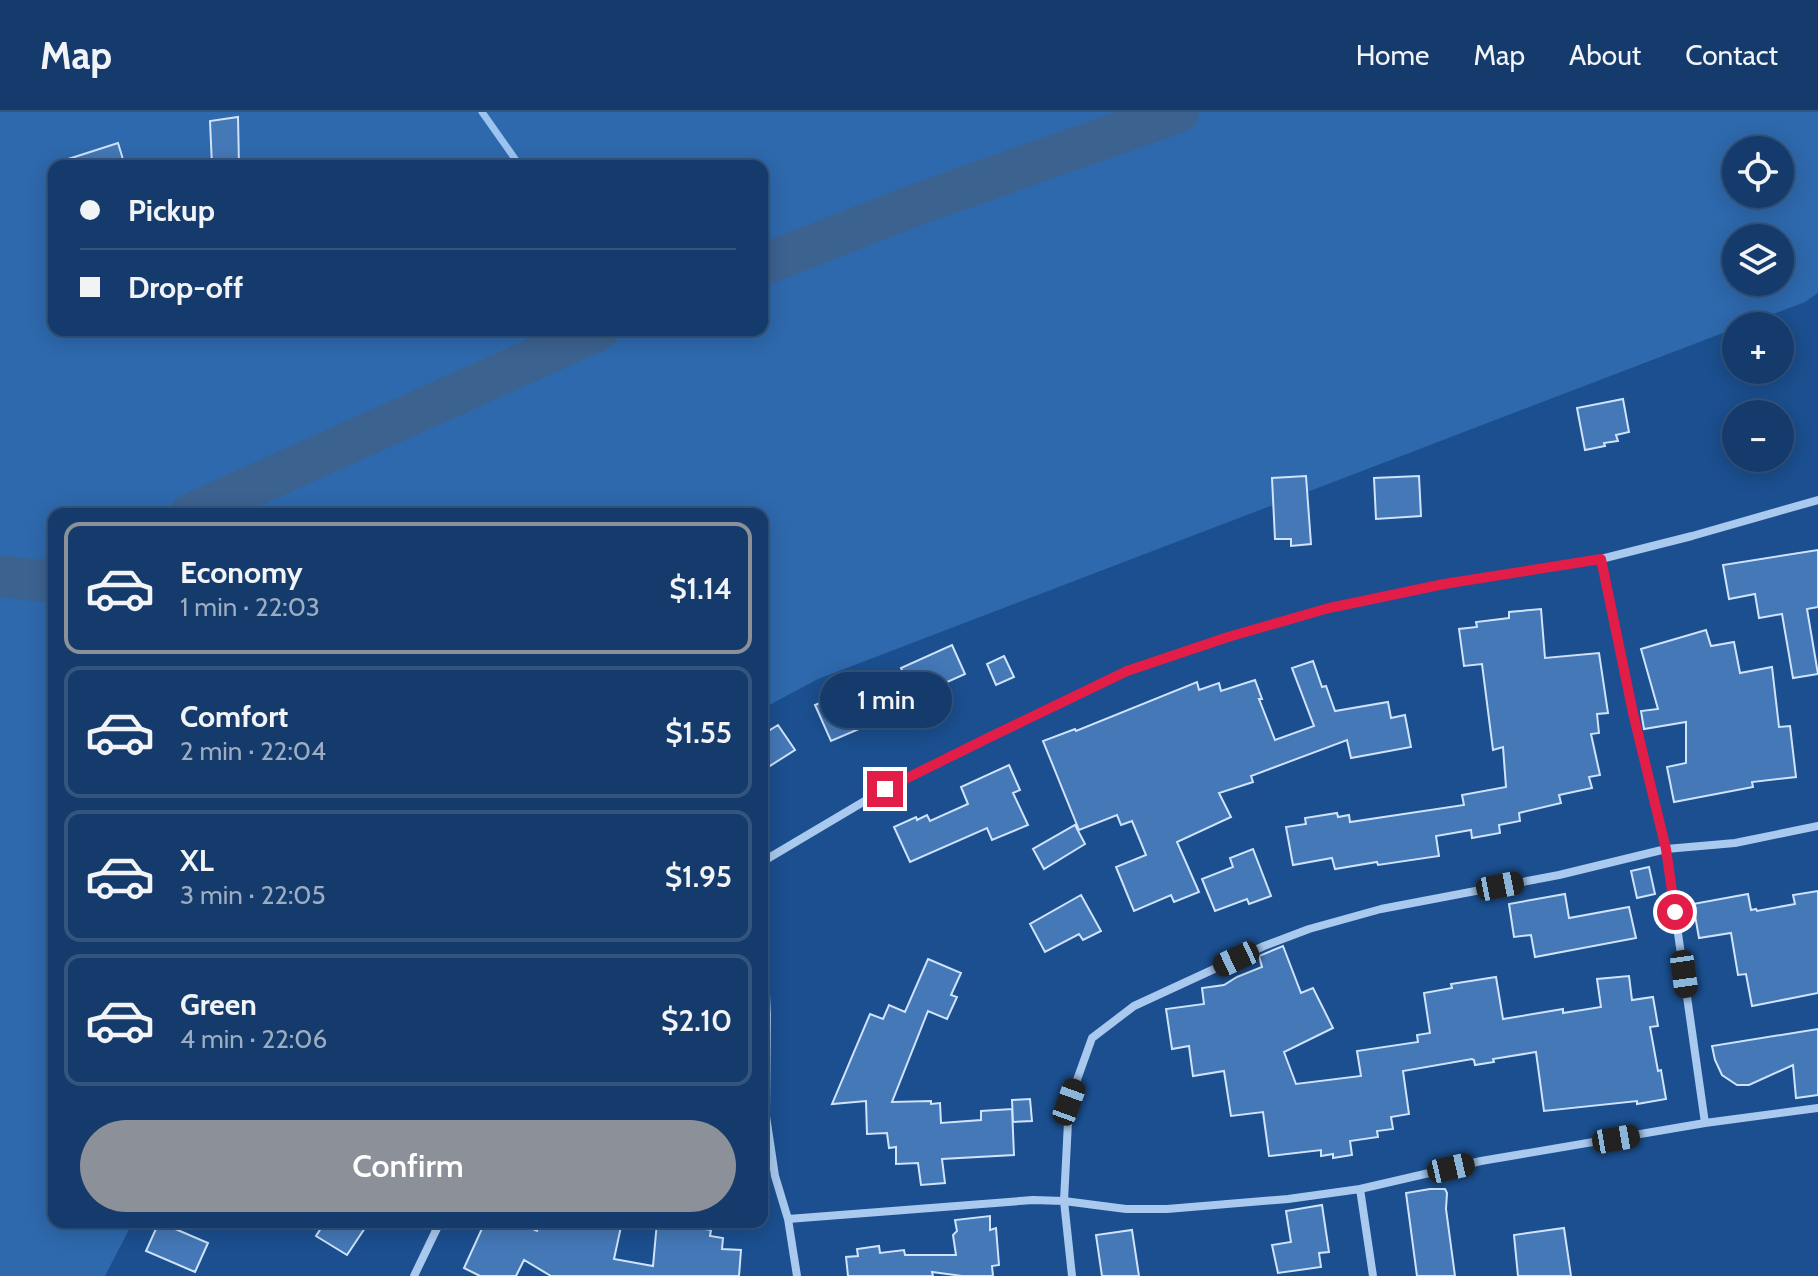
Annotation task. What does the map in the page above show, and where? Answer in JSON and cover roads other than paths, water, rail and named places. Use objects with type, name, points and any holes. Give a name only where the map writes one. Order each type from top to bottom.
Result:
[{"type":"street","points":[[768,858],[885,789],[1127,671],[1329,608],[1444,584],[1601,559],[1818,500]]},
{"type":"street","points":[[1601,559],[1633,713],[1666,849],[1705,1123]]},
{"type":"street","points":[[1072,1276],[1064,1201],[1069,1102],[1092,1038],[1134,1006],[1264,946],[1309,929],[1381,909],[1559,875],[1666,849],[1735,843],[1818,826]]},
{"type":"street","points":[[788,1219],[1033,1200],[1126,1209],[1167,1209],[1288,1199],[1360,1189],[1481,1161],[1705,1123],[1818,1108]]},
{"type":"street","points":[[768,1129],[797,1276]]},
{"type":"street","points":[[1360,1189],[1373,1276]]},
{"type":"street","points":[[414,1276],[437,1228]]},
{"type":"waterway","points":[[482,112],[516,160]]},
{"type":"waterway","points":[[768,263],[918,204],[1178,112]]},
{"type":"waterway","points":[[204,508],[585,336]]},
{"type":"waterway","points":[[0,576],[42,581],[48,578]]}]
